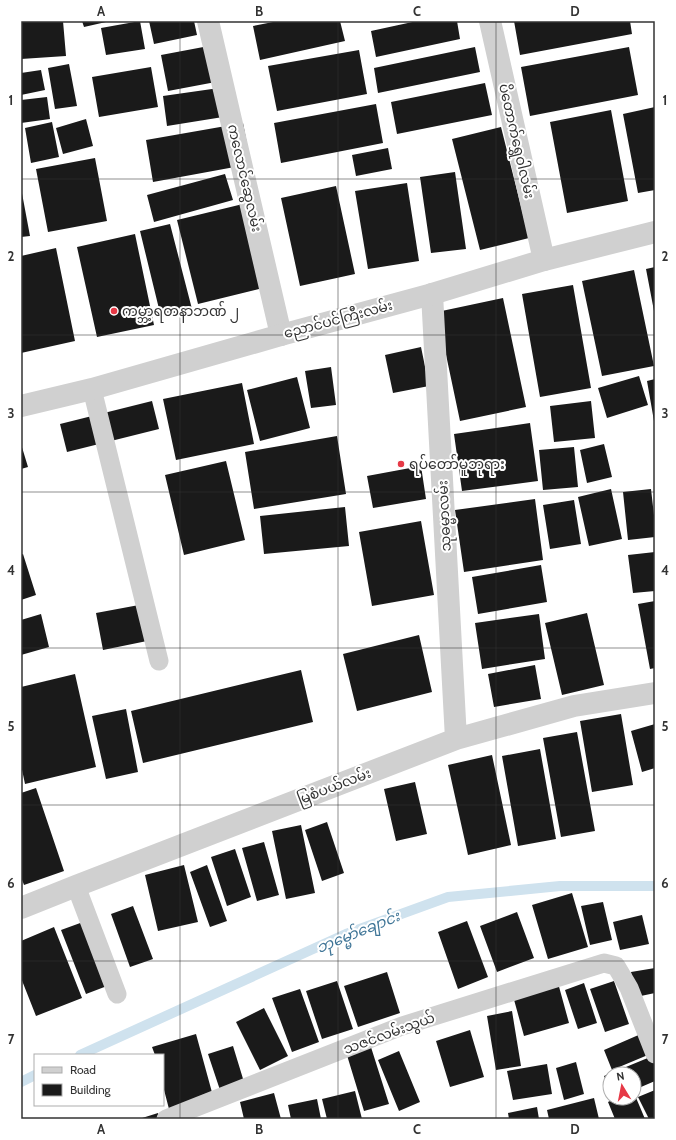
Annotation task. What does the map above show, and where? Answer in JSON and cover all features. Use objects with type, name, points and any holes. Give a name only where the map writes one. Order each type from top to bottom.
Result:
[{"type":"street","name":"ကလောင်ဆွေလမ်း","points":[[208,21],[281,335]]},
{"type":"street","name":"ပိတောက်ရွှေဝါလမ်း","points":[[490,21],[544,260]]},
{"type":"street","name":"ညောင်ပင်ကြီးလမ်း","points":[[21,406],[92,389],[432,294],[544,260],[655,232]]},
{"type":"street","name":"သုဓမ္မာလမ်း","points":[[432,294],[456,739]]},
{"type":"street","name":"မြစံပယ်လမ်း","points":[[21,908],[456,739],[574,706],[655,693]]},
{"type":"lane","points":[[92,389],[159,661]]},
{"type":"lane","points":[[76,886],[117,994]]},
{"type":"lane","name":"သဇင်လမ်းသွယ်","points":[[166,1119],[402,1026],[604,963],[616,966],[629,988],[655,1054]]},
{"type":"building","points":[[21,21],[63,21],[66,56],[21,59]]},
{"type":"building","points":[[82,21],[106,21],[106,22],[84,27]]},
{"type":"building","points":[[140,21],[145,49],[106,55],[101,28]]},
{"type":"building","points":[[149,21],[194,21],[197,35],[154,44]]},
{"type":"building","points":[[278,21],[340,21],[345,41],[260,60],[253,26]]},
{"type":"building","points":[[417,21],[457,21],[460,39],[376,57],[371,31]]},
{"type":"building","points":[[514,21],[630,21],[632,34],[520,55]]},
{"type":"building","points":[[214,45],[221,81],[168,91],[161,55]]},
{"type":"building","points":[[475,47],[480,72],[378,93],[374,68]]},
{"type":"building","points":[[629,47],[638,95],[530,116],[521,67]]},
{"type":"building","points":[[359,50],[367,94],[277,111],[268,66]]},
{"type":"building","points":[[69,64],[77,106],[55,109],[48,68]]},
{"type":"building","points":[[151,67],[158,107],[99,117],[92,77]]},
{"type":"building","points":[[41,70],[45,90],[21,95],[21,73]]},
{"type":"building","points":[[485,83],[492,115],[397,134],[391,102]]},
{"type":"building","points":[[219,88],[223,117],[167,126],[163,96]]},
{"type":"building","points":[[47,97],[50,119],[21,123],[21,100]]},
{"type":"building","points":[[376,104],[383,143],[281,163],[274,123]]},
{"type":"building","points":[[655,107],[655,190],[638,193],[623,114]]},
{"type":"building","points":[[611,110],[628,201],[567,213],[550,122]]},
{"type":"building","points":[[86,119],[93,146],[63,154],[56,128]]},
{"type":"building","points":[[52,122],[59,157],[31,163],[25,128]]},
{"type":"building","points":[[243,123],[251,164],[153,182],[146,140]]},
{"type":"building","points":[[501,127],[529,238],[480,250],[452,139]]},
{"type":"building","points":[[388,148],[392,169],[356,176],[352,155]]},
{"type":"building","points":[[95,158],[107,221],[48,232],[36,169]]},
{"type":"building","points":[[455,172],[466,249],[431,253],[420,177]]},
{"type":"building","points":[[225,174],[233,200],[154,222],[147,195]]},
{"type":"building","points":[[407,183],[419,261],[368,269],[355,191]]},
{"type":"building","points":[[336,186],[355,274],[300,286],[281,198]]},
{"type":"building","points":[[21,188],[30,236],[21,237]]},
{"type":"building","points":[[247,203],[267,287],[198,304],[177,220]]},
{"type":"building","points":[[170,224],[192,309],[161,317],[140,231]]},
{"type":"building","points":[[135,234],[154,325],[97,337],[77,247]]},
{"type":"building","points":[[56,248],[75,341],[21,353],[21,256]]},
{"type":"building","points":[[655,267],[655,310],[654,311],[646,269]]},
{"type":"building","points":[[634,270],[654,366],[602,376],[582,281]]},
{"type":"building","points":[[573,285],[591,388],[540,397],[522,294]]},
{"type":"building","points":[[503,298],[526,407],[460,421],[437,312]]},
{"type":"building","points":[[421,347],[429,386],[393,393],[385,355]]},
{"type":"building","points":[[331,367],[336,405],[311,408],[305,371]]},
{"type":"building","points":[[639,376],[648,405],[607,418],[598,388]]},
{"type":"building","points":[[297,377],[310,428],[260,441],[247,390]]},
{"type":"building","points":[[655,379],[655,421],[654,421],[647,381]]},
{"type":"building","points":[[242,383],[254,444],[176,460],[163,399]]},
{"type":"building","points":[[152,401],[159,429],[67,452],[60,424]]},
{"type":"building","points":[[591,401],[595,438],[554,442],[550,406]]},
{"type":"building","points":[[530,423],[538,481],[462,491],[454,434]]},
{"type":"building","points":[[337,436],[346,494],[254,509],[245,452]]},
{"type":"building","points":[[21,444],[28,467],[21,469]]},
{"type":"building","points":[[604,444],[612,477],[587,483],[580,450]]},
{"type":"building","points":[[574,447],[578,487],[543,490],[539,450]]},
{"type":"building","points":[[226,461],[245,540],[184,555],[165,475]]},
{"type":"building","points":[[421,466],[426,499],[373,508],[367,476]]},
{"type":"building","points":[[611,489],[622,539],[589,546],[578,497]]},
{"type":"building","points":[[651,489],[655,537],[628,540],[623,492]]},
{"type":"building","points":[[535,499],[543,560],[464,572],[455,510]]},
{"type":"building","points":[[574,500],[581,544],[550,549],[543,505]]},
{"type":"building","points":[[345,507],[349,546],[264,554],[260,516]]},
{"type":"building","points":[[421,521],[434,595],[372,606],[359,532]]},
{"type":"building","points":[[655,552],[655,591],[633,593],[628,555]]},
{"type":"building","points":[[23,554],[36,595],[21,600],[21,555]]},
{"type":"building","points":[[541,565],[547,602],[478,614],[472,577]]},
{"type":"building","points":[[655,601],[655,668],[650,669],[638,604]]},
{"type":"building","points":[[139,605],[147,641],[103,650],[96,613]]},
{"type":"building","points":[[587,613],[604,685],[562,695],[545,623]]},
{"type":"building","points":[[41,614],[49,647],[21,655],[21,620]]},
{"type":"building","points":[[539,614],[545,659],[482,669],[475,623]]},
{"type":"building","points":[[419,635],[432,692],[357,711],[343,654]]},
{"type":"building","points":[[535,665],[541,699],[494,707],[488,674]]},
{"type":"building","points":[[301,670],[313,722],[143,763],[131,711]]},
{"type":"building","points":[[75,674],[96,767],[25,784],[21,765],[21,687]]},
{"type":"building","points":[[126,709],[138,772],[106,779],[92,716]]},
{"type":"building","points":[[621,714],[633,785],[592,792],[580,721]]},
{"type":"building","points":[[655,724],[655,768],[642,772],[631,731]]},
{"type":"building","points":[[577,732],[595,831],[561,837],[543,738]]},
{"type":"building","points":[[540,749],[556,839],[518,846],[502,756]]},
{"type":"building","points":[[492,755],[511,845],[468,855],[448,765]]},
{"type":"building","points":[[415,782],[427,834],[396,841],[384,789]]},
{"type":"building","points":[[36,788],[64,871],[24,885],[21,877],[21,793]]},
{"type":"building","points":[[327,822],[344,873],[322,881],[305,830]]},
{"type":"building","points":[[301,825],[315,893],[286,899],[272,831]]},
{"type":"building","points":[[264,842],[279,895],[257,901],[242,848]]},
{"type":"building","points":[[235,849],[251,897],[227,906],[211,857]]},
{"type":"building","points":[[184,865],[198,922],[158,931],[145,875]]},
{"type":"building","points":[[207,865],[227,921],[210,927],[190,872]]},
{"type":"building","points":[[572,893],[588,947],[548,959],[532,905]]},
{"type":"building","points":[[603,902],[612,940],[590,945],[581,906]]},
{"type":"building","points":[[133,906],[153,959],[130,967],[111,914]]},
{"type":"building","points":[[517,912],[534,958],[497,972],[480,926]]},
{"type":"building","points":[[642,915],[649,944],[620,950],[613,922]]},
{"type":"building","points":[[467,921],[488,977],[458,989],[438,932]]},
{"type":"building","points":[[83,922],[107,986],[86,994],[61,930]]},
{"type":"building","points":[[54,927],[82,998],[36,1016],[21,978],[21,941]]},
{"type":"building","points":[[655,968],[655,993],[636,997],[631,972]]},
{"type":"building","points":[[387,972],[400,1013],[358,1027],[344,986]]},
{"type":"building","points":[[337,981],[353,1029],[322,1039],[306,991]]},
{"type":"building","points":[[614,981],[629,1024],[605,1032],[590,989]]},
{"type":"building","points":[[558,983],[569,1023],[524,1036],[513,996]]},
{"type":"building","points":[[584,983],[597,1023],[578,1029],[565,990]]},
{"type":"building","points":[[300,989],[319,1042],[292,1052],[272,998]]},
{"type":"building","points":[[264,1008],[288,1056],[260,1070],[236,1022]]},
{"type":"building","points":[[512,1011],[521,1066],[496,1070],[487,1016]]},
{"type":"building","points":[[470,1030],[484,1077],[450,1087],[436,1041]]},
{"type":"building","points":[[650,1030],[655,1052],[622,1066],[610,1066],[604,1050]]},
{"type":"building","points":[[196,1034],[213,1096],[169,1109],[164,1090],[164,1054],[155,1054],[152,1047]]},
{"type":"building","points":[[370,1044],[389,1104],[364,1111],[346,1052]]},
{"type":"building","points":[[233,1046],[244,1082],[220,1090],[208,1054]]},
{"type":"building","points":[[399,1051],[420,1102],[399,1111],[378,1060]]},
{"type":"building","points":[[655,1055],[655,1081],[642,1087],[642,1066],[628,1066]]},
{"type":"building","points":[[576,1062],[584,1094],[564,1100],[556,1068]]},
{"type":"building","points":[[547,1064],[552,1094],[513,1100],[507,1071]]},
{"type":"building","points":[[655,1090],[655,1119],[649,1119],[642,1105],[642,1095]]},
{"type":"building","points":[[355,1091],[362,1119],[327,1119],[322,1099]]},
{"type":"building","points":[[274,1093],[281,1119],[244,1119],[240,1102]]},
{"type":"building","points":[[594,1098],[599,1119],[549,1119],[547,1110]]},
{"type":"building","points":[[317,1099],[321,1119],[291,1119],[288,1105]]},
{"type":"building","points":[[610,1106],[640,1106],[645,1119],[615,1119]]},
{"type":"building","points":[[537,1107],[539,1119],[509,1119],[508,1113]]},
{"type":"building","points":[[158,1113],[160,1119],[139,1119]]},
{"type":"waterway","name":"ဘုမ္မော်ချောင်း","points":[[82,1054],[346,934],[448,897],[560,886],[655,886]]},
{"type":"waterway","name":"ဘုမ္မော်ချောင်း","points":[[21,1082],[34,1076]]},
{"type":"place","name":"ကမ္ဘာ့ရတနာဘဏ် ၂","points":[[114,311]]},
{"type":"place","name":"ရပ်တော်မူဘုရား","points":[[401,464]]}]
